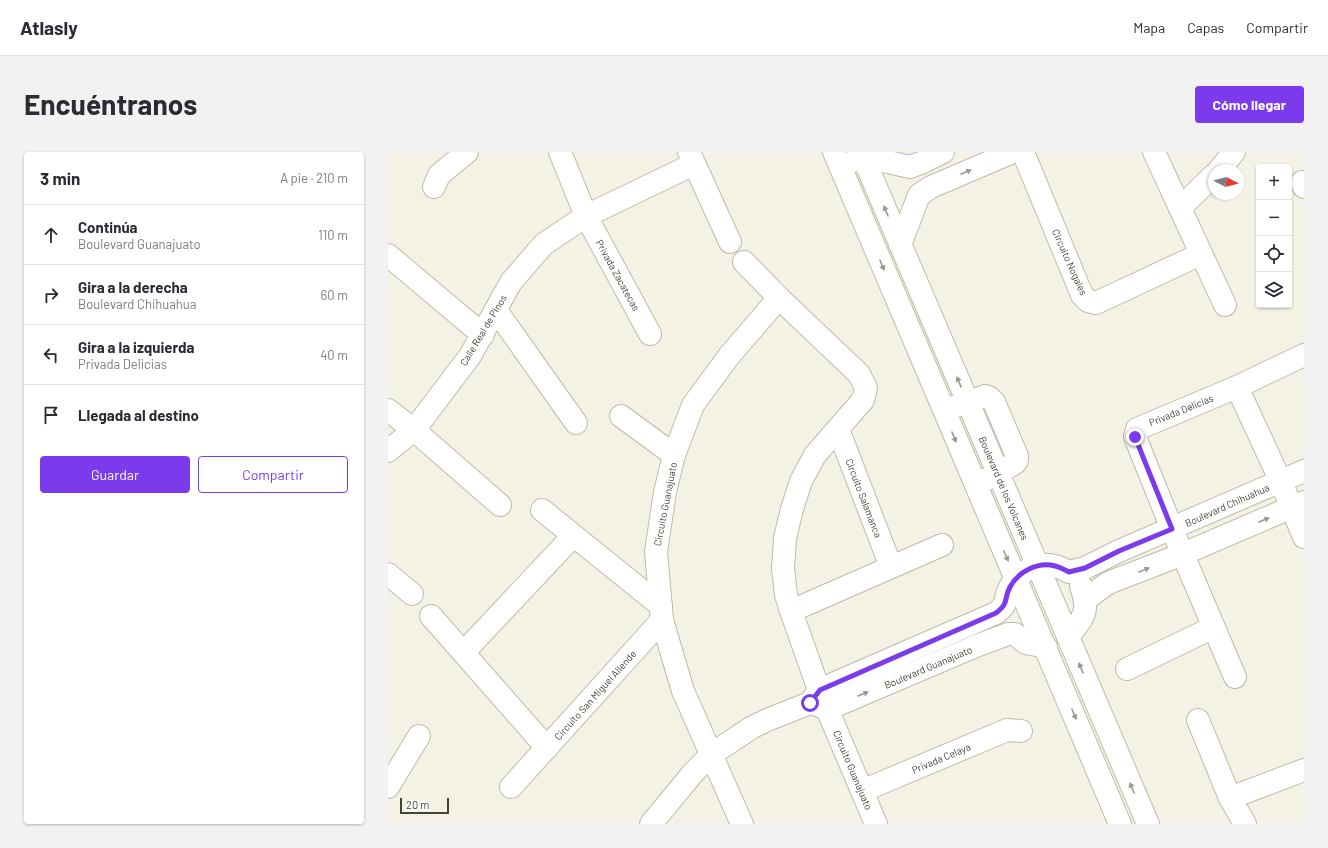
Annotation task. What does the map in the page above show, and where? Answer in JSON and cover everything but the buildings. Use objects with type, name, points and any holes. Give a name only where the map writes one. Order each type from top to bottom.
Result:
[{"type":"street","points":[[434,187],[439,175],[467,152]]},
{"type":"street","name":"Privada Zacatecas","points":[[560,152],[586,216],[650,334]]},
{"type":"street","points":[[943,152],[910,167],[861,154],[838,160],[975,486],[1046,647],[1120,824]]},
{"type":"street","points":[[900,245],[919,195],[931,187],[1013,152]]},
{"type":"street","name":"Circuito Nogales","points":[[1023,152],[1082,295],[1088,301],[1096,303],[1201,254]]},
{"type":"street","points":[[1154,152],[1225,305]]},
{"type":"street","points":[[1224,164],[1234,152]]},
{"type":"street","name":"Boulevard de los Volcanes","points":[[861,154],[1148,824]]},
{"type":"street","points":[[692,158],[730,242]]},
{"type":"street","name":"Calle Real de Pinos","points":[[388,451],[414,430],[470,356],[511,282],[544,244],[586,216],[692,158]]},
{"type":"street","points":[[910,167],[919,195]]},
{"type":"street","points":[[1180,208],[1208,181]]},
{"type":"street","points":[[388,255],[483,335]]},
{"type":"street","points":[[744,262],[779,298]]},
{"type":"street","name":"Circuito Guanajuato","points":[[742,824],[683,691],[662,613],[656,552],[665,492],[674,455],[693,406],[729,356],[779,298],[859,374],[866,388],[863,400],[815,455],[801,482],[792,509],[785,538],[783,568],[786,595],[819,700],[876,824]]},
{"type":"street","points":[[496,310],[576,423]]},
{"type":"street","name":"Privada Delicias","points":[[1172,529],[1135,437],[1136,429],[1237,387],[1304,355]]},
{"type":"street","points":[[1237,387],[1281,482],[1298,505],[1304,536]]},
{"type":"street","points":[[943,410],[967,402]]},
{"type":"street","points":[[388,410],[414,430],[500,505]]},
{"type":"street","points":[[621,416],[674,455]]},
{"type":"street","name":"Circuito Salamanca","points":[[838,429],[891,567]]},
{"type":"street","name":"Boulevard Chihuahua","points":[[1069,572],[1085,568],[1119,551],[1304,471]]},
{"type":"street","points":[[975,486],[998,473]]},
{"type":"street","points":[[1085,600],[1108,583],[1183,554],[1298,505]]},
{"type":"street","points":[[542,510],[662,613]]},
{"type":"street","points":[[1172,529],[1235,677]]},
{"type":"street","points":[[464,652],[573,536]]},
{"type":"street","points":[[791,611],[942,545]]},
{"type":"street","points":[[1046,647],[1026,643],[1015,634],[1007,621],[1004,606],[1009,588],[1016,579],[1028,569],[1038,566],[1054,565],[1069,572],[1080,585],[1085,600],[1084,616],[1068,637]]},
{"type":"street","points":[[388,574],[412,594]]},
{"type":"street","name":"Boulevard Guanajuato","points":[[819,700],[996,613],[1004,606]]},
{"type":"street","name":"Circuito San Miguel Allende","points":[[431,616],[547,748],[662,613]]},
{"type":"street","points":[[1127,669],[1214,627]]},
{"type":"street","name":"Boulevard Guanajuato","points":[[651,824],[693,773],[712,754],[751,728],[819,700],[1008,634],[1015,634]]},
{"type":"street","points":[[1198,720],[1230,798],[1245,824]]},
{"type":"street","name":"Privada Celaya","points":[[862,791],[1007,730],[1021,731]]},
{"type":"street","points":[[388,787],[419,736]]},
{"type":"street","points":[[512,787],[547,748]]},
{"type":"street","points":[[1230,798],[1304,770]]},
{"type":"route","points":[[810,703],[820,690],[967,624],[996,613],[1004,606],[1009,588],[1016,579],[1028,569],[1038,566],[1054,565],[1069,572],[1085,568],[1119,551],[1172,529],[1135,437]]}]
